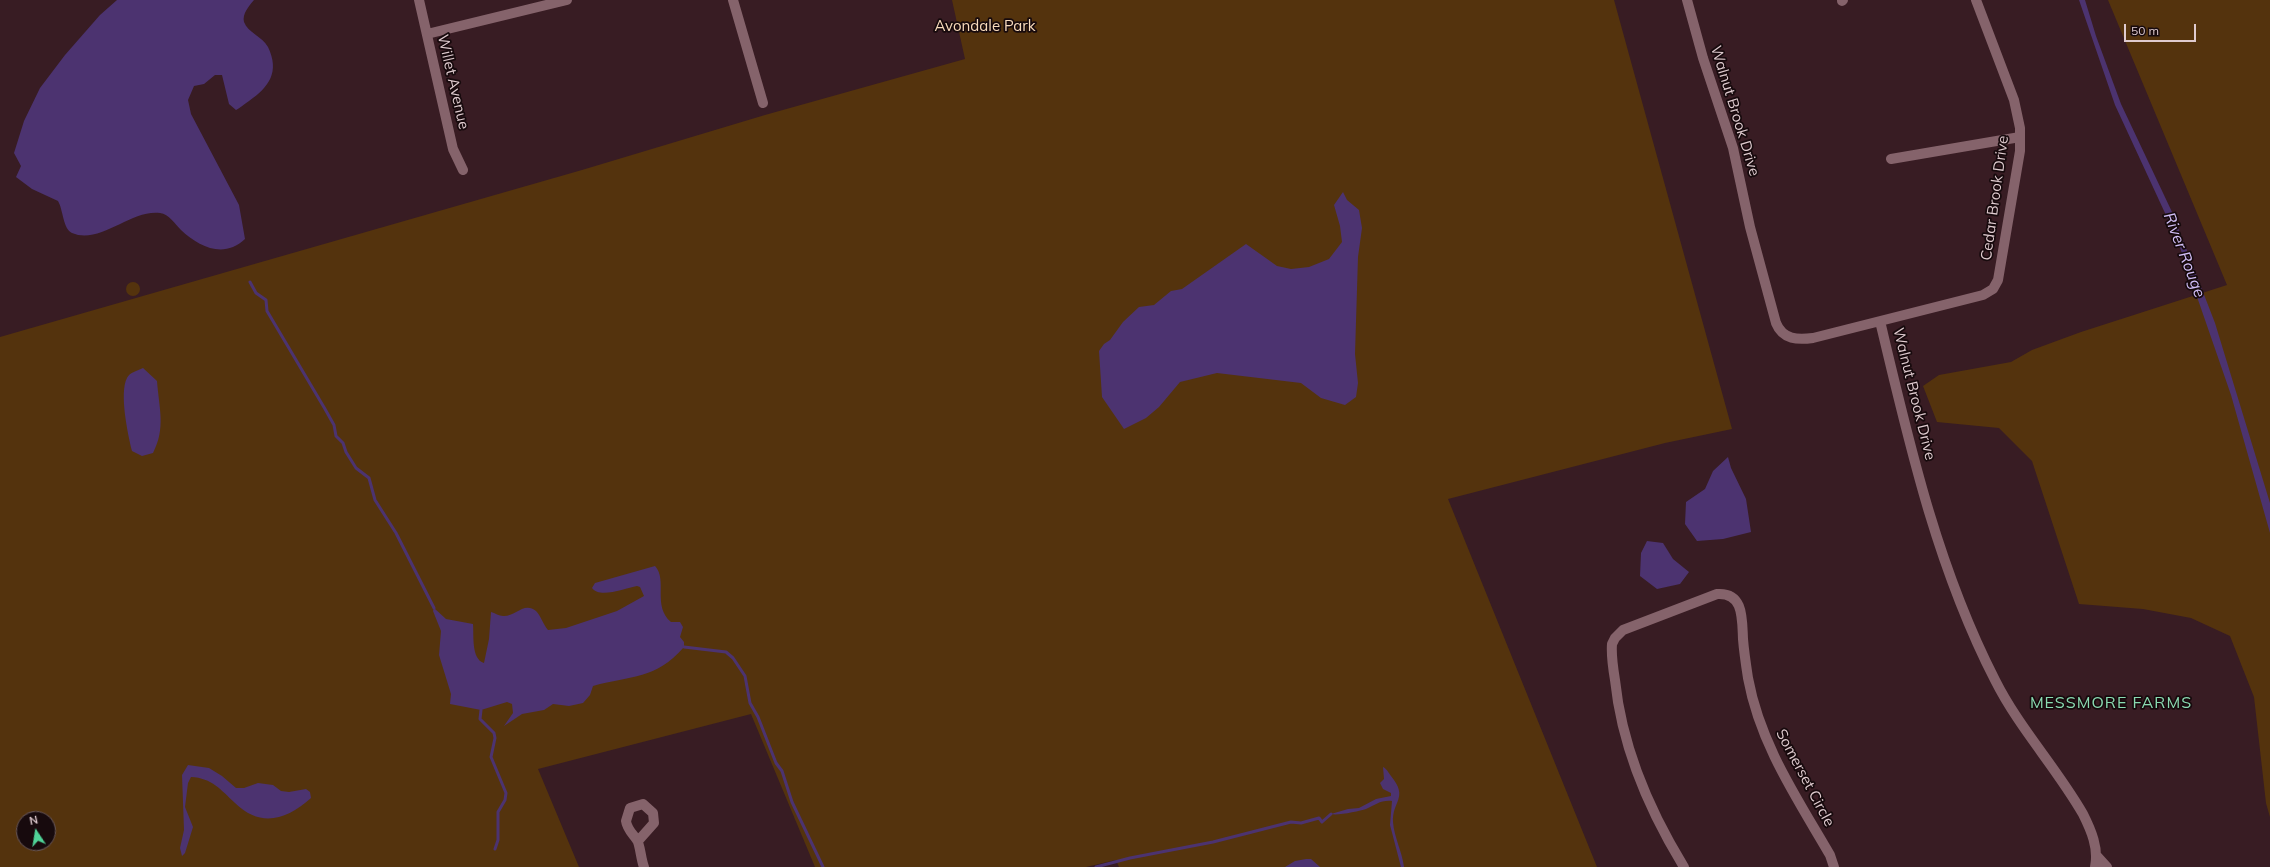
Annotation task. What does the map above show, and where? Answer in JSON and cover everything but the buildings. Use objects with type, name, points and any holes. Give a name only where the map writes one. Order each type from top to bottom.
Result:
[{"type":"street","name":"Willet Avenue","points":[[419,0],[453,149],[463,170]]},
{"type":"street","points":[[427,34],[567,0]]},
{"type":"street","points":[[733,0],[763,103]]},
{"type":"street","name":"Walnut Brook Drive","points":[[1687,0],[1703,58],[1733,148],[1750,227],[1778,329],[1790,338],[1805,339],[1880,321],[1929,512],[1952,584],[1995,680],[2024,729],[2083,814],[2089,827],[2097,856],[2095,867]]},
{"type":"street","name":"Cedar Brook Drive","points":[[1880,321],[1983,295],[1993,289],[1999,274],[2020,151],[2020,137],[2017,111],[1976,0]]},
{"type":"street","points":[[1891,159],[2020,137]]},
{"type":"street","name":"Somerset Circle","points":[[1684,867],[1659,824],[1636,769],[1618,706],[1612,644],[1615,638],[1623,630],[1723,594],[1734,598],[1741,610],[1748,678],[1768,746],[1783,776],[1830,855],[1834,867]]},
{"type":"street","points":[[638,841],[639,852],[644,867]]},
{"type":"street","name":"Walnut Brook Drive","points":[[2097,856],[2107,867]]},
{"type":"green space","name":"Avondale Park","points":[[952,0],[1614,0],[1732,429],[1665,443],[1448,499],[1597,867],[1119,867],[1116,860],[1086,867],[815,867],[751,714],[538,769],[579,867],[0,867],[0,337],[582,170],[765,115],[965,59]]},
{"type":"green space","points":[[2108,0],[2270,0],[2270,817],[2266,803],[2254,697],[2230,636],[2191,618],[2143,609],[2079,604],[2032,461],[1999,428],[1937,422],[1923,386],[1939,375],[2011,362],[2032,350],[2081,332],[2227,285]]},
{"type":"green space","points":[[133,282],[138,284],[140,289],[138,294],[133,296],[128,294],[126,289],[128,284]]},
{"type":"water","points":[[117,0],[254,0],[245,13],[244,22],[246,26],[268,47],[273,64],[273,71],[267,84],[256,96],[236,110],[229,104],[222,75],[215,75],[204,84],[194,86],[188,100],[191,114],[239,205],[245,239],[237,245],[220,249],[204,246],[188,236],[169,217],[160,213],[149,213],[138,216],[105,231],[93,234],[83,235],[72,233],[69,231],[65,223],[58,201],[32,189],[16,177],[21,166],[14,153],[24,121],[40,88],[65,55],[100,15]]},
{"type":"water","name":"River Rouge","points":[[2079,0],[2085,0],[2096,36],[2121,104],[2172,212],[2215,323],[2270,503],[2270,533],[2231,395],[2177,239],[2115,105]]},
{"type":"water","points":[[1343,192],[1347,200],[1359,210],[1362,228],[1358,257],[1355,354],[1358,383],[1356,397],[1345,405],[1321,398],[1301,383],[1217,373],[1180,382],[1159,407],[1146,418],[1124,429],[1102,397],[1099,351],[1104,344],[1110,340],[1123,322],[1139,307],[1154,305],[1171,291],[1182,289],[1246,244],[1277,266],[1291,269],[1309,267],[1329,259],[1342,242],[1340,226],[1334,205]]},
{"type":"water","points":[[143,368],[157,381],[161,426],[157,444],[153,453],[142,456],[132,451],[125,414],[124,393],[128,376]]},
{"type":"water","points":[[1728,457],[1731,468],[1746,499],[1751,532],[1723,539],[1697,541],[1685,524],[1686,502],[1705,489],[1713,471]]},
{"type":"water","points":[[1647,541],[1663,543],[1673,559],[1689,572],[1680,584],[1657,589],[1640,576],[1641,553]]},
{"type":"water","points":[[655,566],[659,572],[661,601],[665,616],[671,622],[680,622],[683,627],[680,637],[684,642],[684,647],[663,665],[642,675],[593,686],[590,695],[583,703],[569,706],[553,704],[544,710],[522,714],[504,726],[513,713],[512,704],[507,702],[481,710],[450,704],[451,694],[439,655],[441,631],[433,611],[434,608],[446,619],[473,624],[475,652],[480,661],[484,663],[489,639],[491,612],[502,616],[507,616],[523,608],[532,608],[538,613],[548,630],[566,628],[617,611],[644,596],[640,587],[637,586],[613,592],[601,593],[592,588],[595,583]]},
{"type":"water","points":[[188,765],[209,768],[222,776],[236,788],[244,788],[258,783],[273,785],[281,791],[289,792],[306,789],[310,792],[311,798],[302,806],[283,816],[264,818],[254,816],[245,811],[210,782],[191,777],[188,783],[185,807],[193,827],[185,853],[182,856],[180,848],[184,830],[182,775]]},
{"type":"water","points":[[1383,767],[1396,783],[1399,790],[1393,815],[1393,822],[1404,867],[1401,867],[1390,825],[1392,801],[1381,802],[1366,809],[1354,812],[1331,814],[1348,809],[1359,808],[1376,799],[1391,796],[1391,793],[1383,789],[1380,783],[1384,779]]},
{"type":"water","points":[[1311,859],[1320,867],[1285,867],[1295,861]]},
{"type":"waterway","points":[[250,282],[256,293],[266,300],[267,311],[334,425],[336,436],[343,443],[346,452],[356,468],[369,478],[375,500],[396,533],[434,608]]},
{"type":"waterway","points":[[684,647],[726,652],[733,658],[745,676],[750,703],[758,717],[776,763],[782,771],[792,802],[823,867]]},
{"type":"waterway","points":[[481,710],[480,719],[494,733],[495,738],[491,757],[506,793],[505,800],[498,812],[498,840],[495,849]]},
{"type":"waterway","points":[[1096,867],[1130,858],[1213,842],[1291,822],[1301,823],[1319,818],[1322,822],[1331,814]]},
{"type":"district","name":"MESSMORE FARMS","points":[[2111,703]]}]
